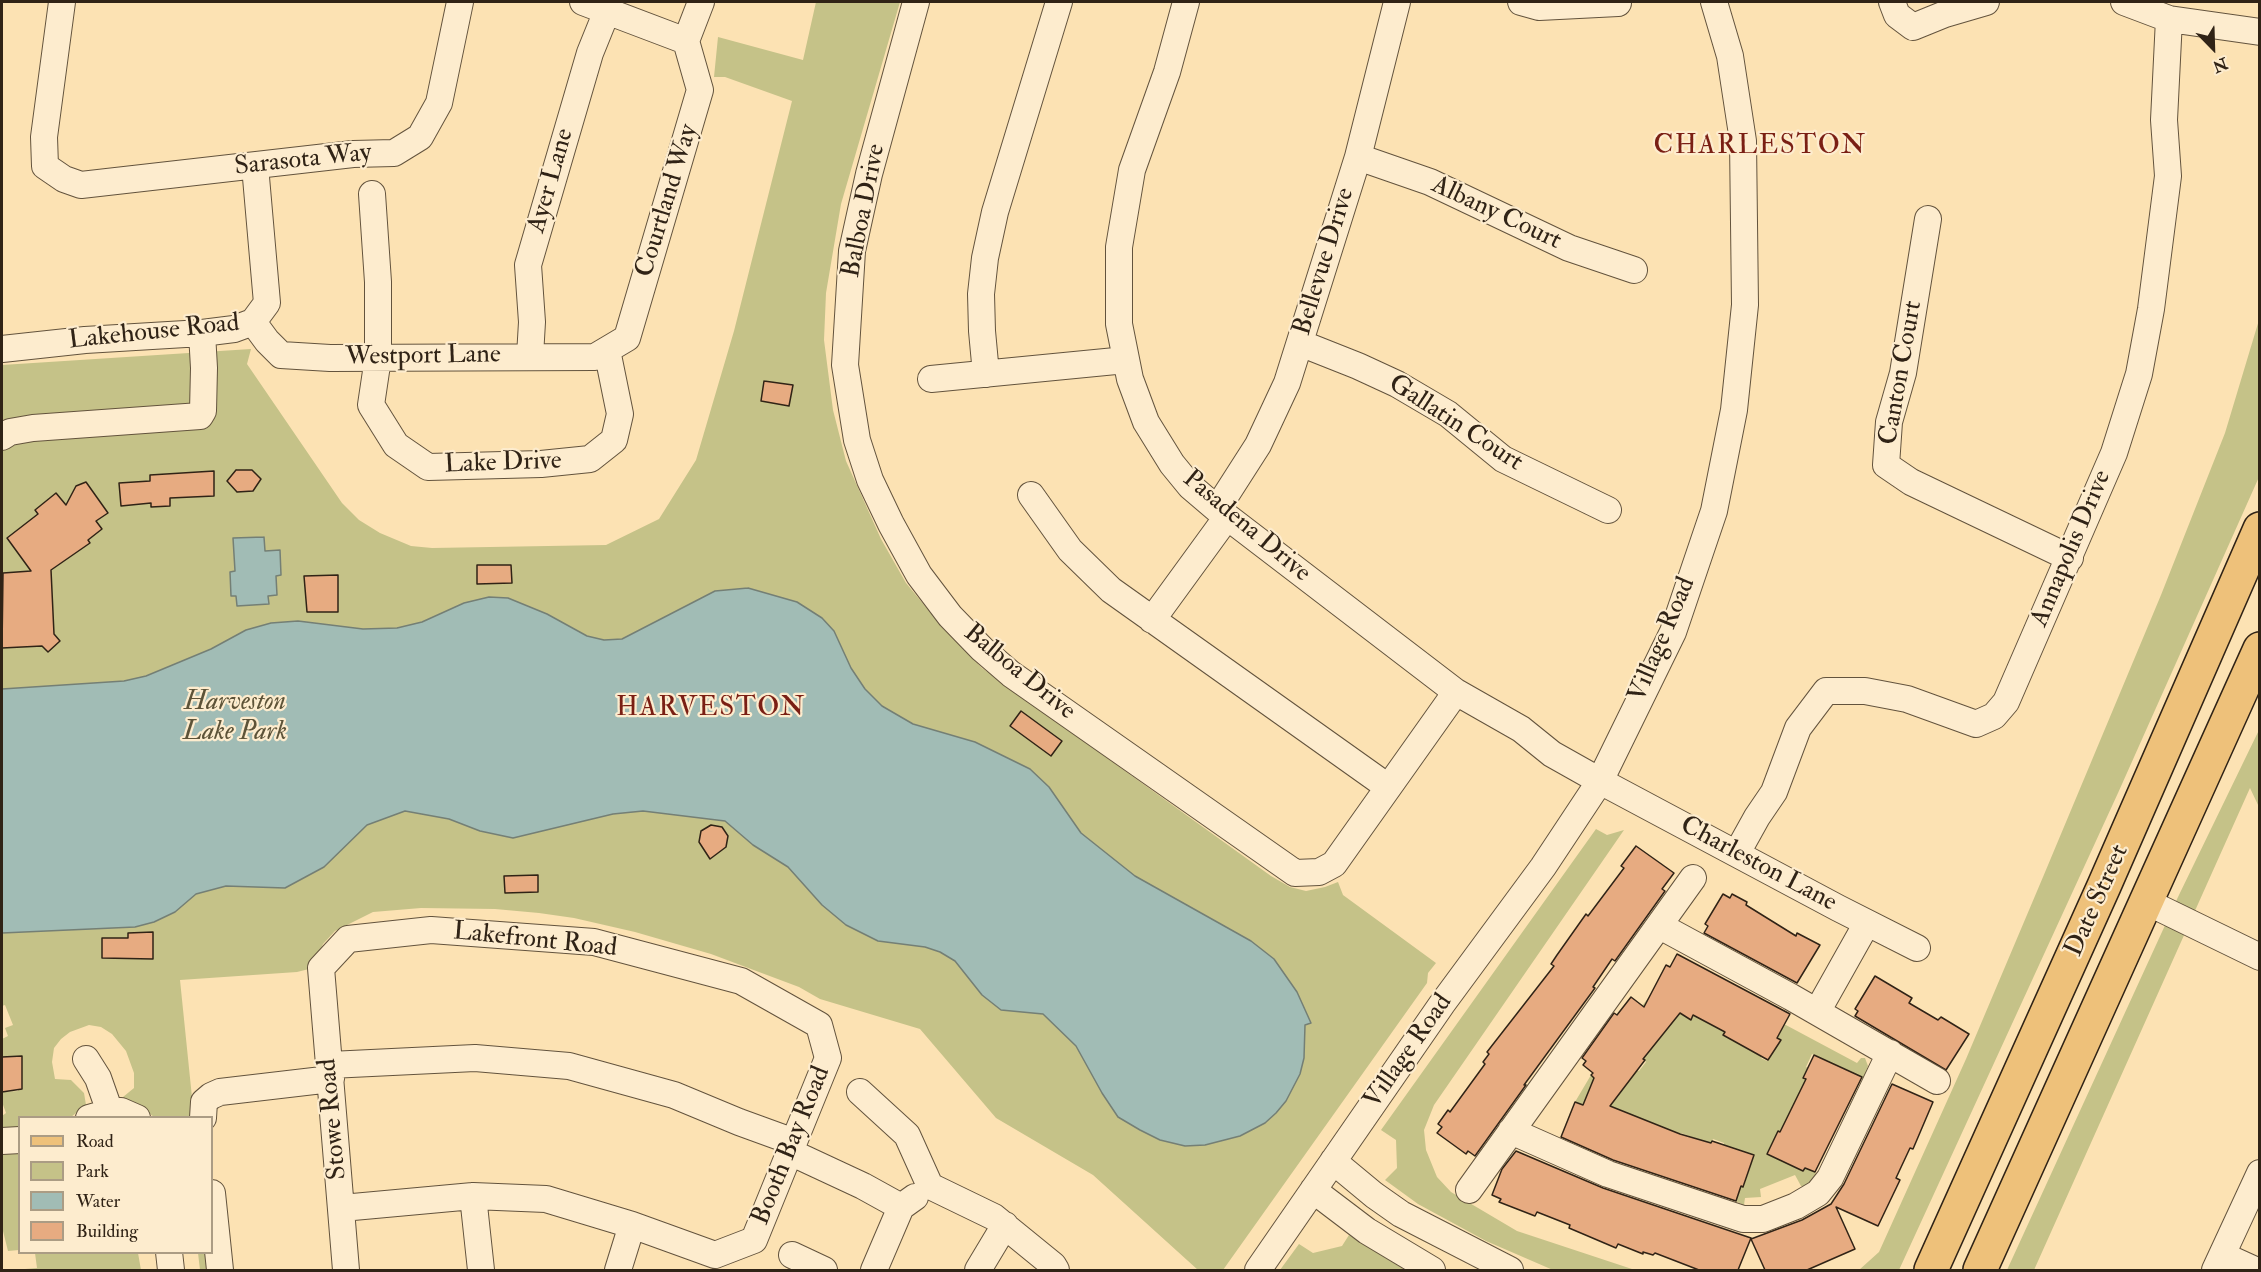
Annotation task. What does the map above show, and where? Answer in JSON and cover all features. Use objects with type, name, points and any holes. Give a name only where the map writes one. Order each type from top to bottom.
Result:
[{"type":"main road","name":"Date Street","points":[[1931,1270],[2104,886],[2259,528]]},
{"type":"main road","name":"Date Street","points":[[1980,1270],[2259,649]]},
{"type":"street","name":"Sarasota Way","points":[[62,2],[44,137],[45,166],[64,179],[81,185],[353,154],[394,153],[420,137],[439,103],[460,2]]},
{"type":"street","points":[[583,2],[686,41],[701,2]]},
{"type":"street","name":"Balboa Drive","points":[[916,2],[869,174],[852,251],[845,365],[857,440],[870,480],[919,574],[950,616],[982,649],[1011,674],[1295,873],[1319,872],[1334,864],[1456,692]]},
{"type":"street","points":[[986,374],[981,294],[985,258],[1001,192],[1059,2]]},
{"type":"street","name":"Pasadena Drive","points":[[1186,2],[1167,72],[1132,170],[1119,247],[1119,324],[1130,380],[1146,422],[1172,464],[1190,486],[1222,513],[1456,692],[1521,729],[1552,753],[1600,781]]},
{"type":"street","name":"Bellevue Drive","points":[[1152,620],[1222,513],[1287,383],[1358,157],[1397,2]]},
{"type":"street","points":[[1521,2],[1539,7],[1618,3]]},
{"type":"street","name":"Village Road","points":[[1258,1270],[1442,1005],[1543,867],[1600,781],[1673,632],[1714,511],[1734,410],[1745,304],[1743,141],[1730,56],[1714,2]]},
{"type":"street","points":[[1892,2],[1897,15],[1914,27],[1945,14],[1986,2]]},
{"type":"street","points":[[2124,2],[2169,19],[2259,32]]},
{"type":"street","name":"Ayer Lane","points":[[530,356],[528,265],[590,53],[608,11]]},
{"type":"street","name":"Annapolis Drive","points":[[1737,853],[1756,817],[1774,792],[1797,728],[1826,691],[1866,691],[1907,699],[1976,724],[1994,716],[2006,702],[2114,453],[2139,374],[2151,309],[2168,176],[2164,120],[2169,19]]},
{"type":"street","name":"Courtland Way","points":[[607,350],[627,338],[695,112],[700,90],[686,41]]},
{"type":"street","name":"Albany Court","points":[[1358,157],[1430,182],[1569,248],[1634,270]]},
{"type":"street","name":"Lakehouse Road","points":[[2,349],[85,340],[201,333],[234,329],[253,322],[267,303],[255,166]]},
{"type":"street","name":"Lake Drive","points":[[372,194],[378,282],[378,357],[371,405],[396,445],[428,467],[541,465],[590,459],[614,440],[620,414],[607,350]]},
{"type":"street","name":"Canton Court","points":[[1928,219],[1903,373],[1889,422],[1886,465],[1911,482],[2070,558]]},
{"type":"street","name":"Westport Lane","points":[[253,322],[281,355],[330,358],[595,357],[607,350]]},
{"type":"street","points":[[2,437],[10,432],[33,428],[200,416],[204,368],[201,333]]},
{"type":"street","name":"Gallatin Court","points":[[1300,344],[1359,366],[1397,384],[1448,414],[1503,459],[1608,510]]},
{"type":"street","points":[[931,379],[1126,360]]},
{"type":"street","points":[[1031,495],[1051,526],[1085,567],[1111,590],[1388,787]]},
{"type":"street","name":"Charleston Lane","points":[[1600,781],[1917,948]]},
{"type":"street","points":[[1469,1190],[1693,878]]},
{"type":"street","points":[[2147,902],[2259,957]]},
{"type":"street","points":[[1817,1012],[1867,923]]},
{"type":"street","points":[[1660,926],[1937,1081]]},
{"type":"street","name":"Lakefront Road","points":[[321,968],[348,939],[431,930],[594,942],[741,981],[819,1025]]},
{"type":"street","name":"Stowe Road","points":[[321,968],[346,1270]]},
{"type":"street","name":"Booth Bay Road","points":[[342,1208],[473,1196],[546,1199],[632,1225],[715,1255],[754,1240],[828,1058],[819,1025]]},
{"type":"street","points":[[1511,1131],[1608,1174],[1743,1219],[1763,1219],[1796,1206],[1818,1193],[1830,1178],[1890,1053]]},
{"type":"street","points":[[203,1116],[204,1102],[219,1092],[330,1072],[475,1058],[569,1066],[674,1095],[739,1122],[792,1147],[901,1207]]},
{"type":"street","points":[[86,1059],[98,1078],[100,1114],[129,1113],[134,1116]]},
{"type":"street","points":[[860,1092],[907,1135],[930,1186],[994,1216],[1053,1265],[1056,1270]]},
{"type":"street","points":[[2,1141],[18,1140]]},
{"type":"street","points":[[1333,1161],[1401,1214],[1510,1270]]},
{"type":"street","points":[[2255,1270],[2218,1263],[2259,1173]]},
{"type":"street","points":[[874,1270],[901,1207],[930,1186]]},
{"type":"street","points":[[1313,1190],[1367,1231],[1432,1270]]},
{"type":"street","points":[[473,1196],[481,1270]]},
{"type":"street","points":[[213,1203],[220,1270]]},
{"type":"street","points":[[618,1270],[632,1225]]},
{"type":"street","points":[[978,1270],[1005,1225]]},
{"type":"street","points":[[169,1254],[171,1270]]},
{"type":"street","points":[[792,1255],[824,1270]]},
{"type":"green space","name":"Harveston Lake Park","points":[[816,2],[900,2],[841,204],[826,293],[824,340],[833,410],[846,461],[881,539],[906,583],[939,623],[982,668],[1271,876],[1290,887],[1306,891],[1338,882],[1343,895],[1436,963],[1428,973],[1427,983],[1223,1270],[1198,1270],[1093,1175],[996,1118],[920,1029],[820,999],[799,987],[711,954],[635,932],[574,918],[539,913],[495,909],[421,908],[373,912],[335,931],[323,944],[313,968],[297,972],[180,980],[194,1116],[153,1116],[141,1107],[125,1100],[123,1097],[134,1088],[134,1073],[126,1051],[112,1034],[101,1027],[89,1025],[70,1032],[61,1039],[54,1048],[52,1062],[55,1079],[71,1080],[84,1093],[86,1105],[72,1116],[18,1116],[18,1129],[2,1130],[2,1116],[6,1113],[2,1102],[2,1092],[18,1091],[22,1088],[21,1056],[2,1057],[2,1039],[8,1036],[5,1028],[13,1025],[5,1005],[2,1006],[2,365],[251,349],[247,364],[342,503],[359,520],[380,533],[411,546],[432,548],[606,545],[659,519],[696,460],[734,331],[792,101],[725,77],[714,77],[718,37],[803,60]]},
{"type":"green space","points":[[2259,320],[2259,477],[2118,793],[1899,1270],[1859,1270],[1879,1252],[1966,1059],[2043,877],[2161,595],[2225,433]]},
{"type":"green space","points":[[2259,730],[2259,807],[2250,788],[2034,1270],[2007,1270],[2178,897]]},
{"type":"green space","points":[[1596,829],[1607,835],[1624,830],[1434,1105],[1424,1130],[1426,1150],[1437,1177],[1451,1192],[1517,1231],[1635,1270],[1553,1270],[1486,1241],[1418,1204],[1385,1180],[1397,1168],[1396,1140],[1381,1130]]},
{"type":"green space","points":[[1651,994],[1683,1010],[1681,1014],[1691,1019],[1693,1015],[1725,1032],[1724,1036],[1735,1042],[1744,1043],[1742,1046],[1757,1054],[1763,1053],[1761,1058],[1767,1061],[1781,1040],[1777,1038],[1784,1024],[1857,1063],[1861,1058],[1865,1058],[1868,1066],[1863,1079],[1812,1054],[1806,1067],[1808,1068],[1804,1078],[1806,1079],[1783,1133],[1778,1132],[1770,1147],[1803,1171],[1805,1168],[1815,1172],[1812,1182],[1805,1187],[1801,1186],[1795,1175],[1760,1189],[1761,1197],[1745,1198],[1744,1205],[1731,1199],[1741,1186],[1744,1186],[1754,1155],[1723,1147],[1724,1143],[1713,1139],[1711,1144],[1681,1133],[1679,1138],[1670,1135],[1656,1175],[1638,1168],[1628,1113],[1575,1102],[1591,1075],[1618,1095],[1635,1069],[1639,1071],[1646,1062],[1642,1058],[1642,1006]]},
{"type":"green space","points":[[2,1150],[18,1150],[18,1250],[8,1251],[2,1227]]},
{"type":"green space","points":[[1349,1235],[1405,1270],[1280,1270],[1299,1244],[1313,1253],[1342,1246]]},
{"type":"green space","points":[[35,1254],[138,1254],[141,1270],[13,1270],[37,1268]]},
{"type":"green space","points":[[198,1254],[209,1254],[211,1270],[200,1270]]},
{"type":"water","points":[[264,537],[265,551],[280,550],[281,575],[276,576],[277,595],[268,596],[269,604],[237,606],[236,596],[231,596],[230,572],[235,571],[233,538]]},
{"type":"water","points":[[748,588],[797,602],[822,618],[834,631],[851,668],[865,689],[882,706],[913,724],[975,742],[1030,769],[1049,787],[1081,833],[1135,876],[1251,941],[1274,959],[1297,992],[1311,1023],[1305,1025],[1304,1058],[1300,1074],[1286,1101],[1276,1113],[1265,1123],[1240,1136],[1205,1145],[1185,1146],[1160,1140],[1140,1130],[1118,1117],[1076,1046],[1043,1014],[1001,1010],[982,995],[955,961],[940,952],[925,947],[878,941],[846,925],[822,905],[788,867],[753,845],[725,821],[643,811],[613,814],[513,838],[480,831],[449,819],[405,811],[367,825],[324,867],[285,888],[226,886],[196,894],[175,912],[154,922],[135,927],[2,933],[2,689],[124,681],[146,676],[211,649],[246,630],[271,623],[298,621],[363,629],[397,628],[422,622],[464,603],[489,597],[508,598],[547,614],[587,636],[604,640],[622,639],[715,591]]},
{"type":"building","points":[[764,381],[793,385],[789,406],[761,401]]},
{"type":"building","points":[[236,470],[252,470],[261,479],[253,491],[237,492],[227,481]]},
{"type":"building","points":[[214,471],[214,496],[170,498],[170,506],[151,507],[151,503],[121,506],[119,483],[150,481],[150,475]]},
{"type":"building","points":[[86,482],[108,513],[96,521],[102,529],[88,540],[90,543],[51,570],[54,634],[60,641],[48,652],[42,646],[2,648],[3,573],[31,571],[7,538],[38,514],[35,510],[56,493],[66,505],[76,486]]},
{"type":"building","points":[[477,565],[511,565],[512,583],[477,584]]},
{"type":"building","points":[[338,575],[338,612],[307,612],[304,576]]},
{"type":"building","points":[[1021,711],[1062,741],[1051,756],[1010,726]]},
{"type":"building","points":[[711,825],[722,827],[728,836],[726,847],[710,859],[699,842],[701,831]]},
{"type":"building","points":[[1636,846],[1674,873],[1662,889],[1665,891],[1615,961],[1612,959],[1593,987],[1595,988],[1475,1156],[1468,1151],[1466,1154],[1437,1133],[1442,1127],[1438,1124],[1448,1110],[1450,1112],[1485,1064],[1483,1062],[1489,1054],[1487,1052],[1554,966],[1551,964],[1557,955],[1586,914],[1588,916],[1624,868],[1621,866]]},
{"type":"building","points":[[538,875],[538,892],[505,893],[504,876]]},
{"type":"building","points":[[1723,894],[1730,898],[1732,894],[1796,936],[1797,933],[1820,945],[1797,983],[1704,933],[1708,926],[1705,924]]},
{"type":"building","points":[[153,932],[153,959],[102,958],[102,938],[128,938],[128,933]]},
{"type":"building","points":[[1677,954],[1790,1014],[1777,1038],[1781,1040],[1768,1060],[1723,1035],[1725,1032],[1693,1015],[1691,1020],[1680,1013],[1643,1059],[1645,1060],[1610,1106],[1680,1134],[1711,1143],[1712,1141],[1754,1155],[1736,1201],[1613,1160],[1561,1137],[1575,1102],[1583,1105],[1594,1078],[1591,1075],[1593,1073],[1583,1065],[1586,1061],[1582,1058],[1614,1013],[1617,1015],[1631,997],[1644,1007],[1666,965],[1670,967]]},
{"type":"building","points":[[1875,976],[1912,998],[1909,1003],[1938,1020],[1941,1017],[1969,1034],[1946,1070],[1855,1016],[1858,1011],[1855,1009]]},
{"type":"building","points":[[1814,1055],[1862,1077],[1815,1172],[1805,1168],[1803,1171],[1767,1154],[1806,1079],[1803,1078]]},
{"type":"building","points":[[22,1056],[22,1089],[2,1092],[2,1057]]},
{"type":"building","points":[[1892,1084],[1933,1102],[1913,1149],[1910,1148],[1896,1178],[1900,1180],[1878,1226],[1836,1207],[1855,1249],[1807,1270],[1765,1270],[1751,1239],[1802,1220],[1831,1204],[1844,1184]]},
{"type":"building","points":[[1516,1151],[1603,1188],[1751,1238],[1738,1270],[1699,1270],[1655,1253],[1653,1255],[1643,1252],[1643,1254],[1618,1244],[1616,1248],[1569,1228],[1570,1225],[1537,1212],[1535,1216],[1499,1202],[1501,1199],[1492,1195],[1502,1169]]},
{"type":"district","name":"CHARLESTON","points":[[1760,147]]},
{"type":"district","name":"HARVESTON","points":[[711,709]]}]
